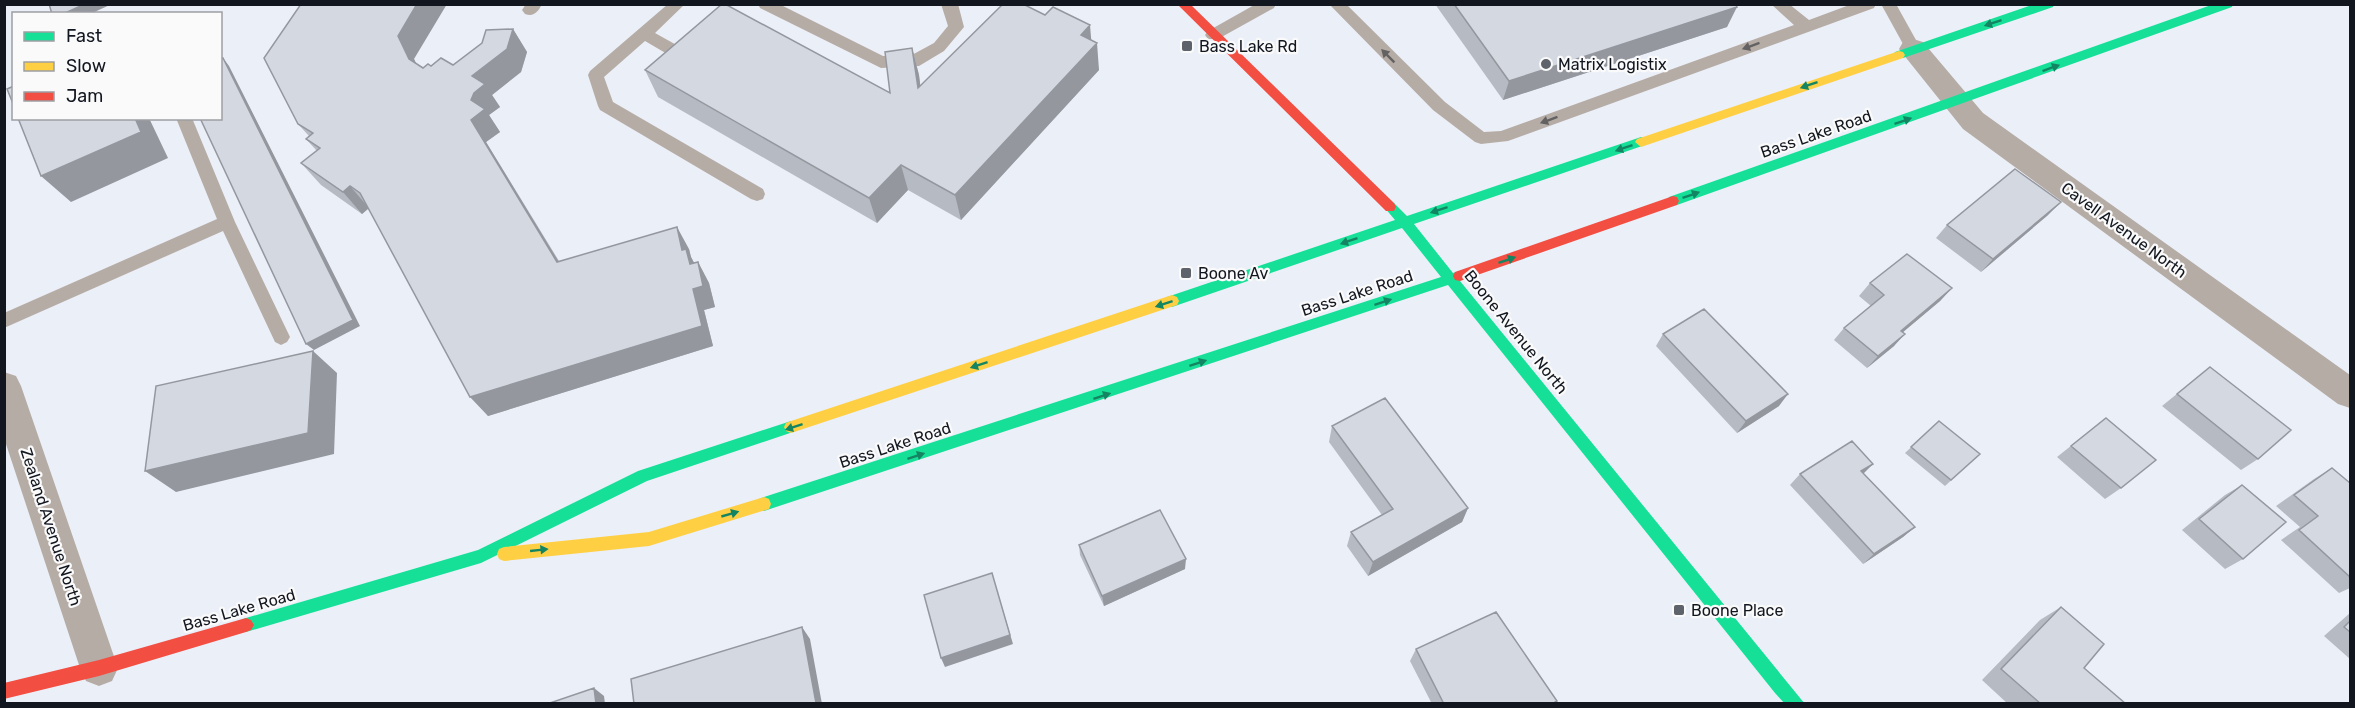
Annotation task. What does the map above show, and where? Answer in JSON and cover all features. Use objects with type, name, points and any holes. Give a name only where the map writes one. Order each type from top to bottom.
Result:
[{"type":"main road","name":"Boone Avenue North","points":[[1182,4],[1404,221],[1780,698]]},
{"type":"main road","name":"Bass Lake Road","points":[[4,691],[99,668],[481,556],[644,476],[1162,305],[2049,4]]},
{"type":"main road","name":"Bass Lake Road","points":[[481,556],[648,538],[771,502],[1031,419],[1452,279],[1957,102],[2228,4]]},
{"type":"street","name":"Cavell Avenue North","points":[[1913,49],[1973,121],[2350,394]]},
{"type":"street","name":"Zealand Avenue North","points":[[4,386],[99,668]]},
{"type":"lane","points":[[678,4],[596,75],[606,106],[758,194]]},
{"type":"lane","points":[[765,4],[881,62],[913,62],[939,47],[956,27],[951,6],[948,4]]},
{"type":"lane","points":[[1213,35],[1269,4]]},
{"type":"lane","points":[[1336,4],[1439,106],[1481,138],[1502,137],[1869,4]]},
{"type":"lane","points":[[1778,4],[1807,27]]},
{"type":"lane","points":[[1888,4],[1913,49]]},
{"type":"lane","points":[[644,34],[696,63]]},
{"type":"lane","points":[[185,120],[227,222],[281,337]]},
{"type":"lane","points":[[4,321],[227,222]]},
{"type":"building","points":[[49,4],[85,4],[67,12],[51,12]]},
{"type":"building","points":[[301,4],[417,4],[398,36],[409,59],[423,68],[428,64],[431,66],[441,58],[453,65],[482,43],[486,30],[513,29],[507,49],[472,76],[485,84],[474,93],[471,100],[485,109],[471,120],[557,262],[677,227],[682,250],[686,249],[690,264],[698,262],[703,286],[693,289],[702,326],[470,397],[360,193],[350,186],[343,192],[301,163],[320,148],[306,139],[313,133],[298,124],[264,58]]},
{"type":"building","points":[[722,4],[890,93],[885,52],[912,48],[918,88],[1003,4],[1023,4],[1045,15],[1053,7],[1090,25],[1081,35],[1097,43],[955,195],[901,165],[869,198],[645,70]]},
{"type":"building","name":"Matrix Logistix","points":[[1454,4],[1735,4],[1737,7],[1509,81]]},
{"type":"building","points":[[222,58],[353,320],[306,344],[201,120],[222,120]]},
{"type":"building","points":[[12,87],[12,101],[7,89]]},
{"type":"building","points":[[19,120],[136,120],[141,132],[41,176]]},
{"type":"building","points":[[2015,169],[2061,202],[1993,259],[1947,225]]},
{"type":"building","points":[[1907,254],[1952,288],[1901,331],[1905,334],[1878,356],[1844,328],[1884,295],[1870,283]]},
{"type":"building","points":[[1704,309],[1788,394],[1746,421],[1663,334]]},
{"type":"building","points":[[313,351],[308,433],[145,471],[156,386]]},
{"type":"building","points":[[2210,367],[2291,430],[2258,459],[2177,394]]},
{"type":"building","points":[[1385,398],[1468,508],[1373,562],[1351,532],[1393,509],[1332,426]]},
{"type":"building","points":[[2106,418],[2156,460],[2121,488],[2071,446]]},
{"type":"building","points":[[1939,421],[1980,454],[1951,480],[1911,447]]},
{"type":"building","points":[[1852,441],[1873,464],[1861,471],[1915,527],[1874,554],[1800,474]]},
{"type":"building","points":[[2332,468],[2350,483],[2350,577],[2299,530],[2318,516],[2294,495]]},
{"type":"building","points":[[2242,485],[2286,522],[2243,559],[2199,519]]},
{"type":"building","points":[[1160,510],[1186,559],[1102,596],[1079,545]]},
{"type":"building","points":[[992,573],[1010,635],[941,658],[924,595]]},
{"type":"building","points":[[2061,607],[2104,644],[2084,668],[2126,704],[2041,704],[2001,669]]},
{"type":"building","points":[[1496,612],[1557,701],[1552,704],[1444,704],[1416,649]]},
{"type":"building","points":[[2350,621],[2350,632],[2344,627]]},
{"type":"building","points":[[802,627],[816,703],[634,704],[631,679]]},
{"type":"building","points":[[594,688],[596,704],[547,704]]},
{"type":"traffic: fast","points":[[1899,55],[2049,4]]},
{"type":"traffic: fast","points":[[1673,201],[2228,4]]},
{"type":"traffic: fast","points":[[1172,301],[1641,142]]},
{"type":"traffic: fast","points":[[1390,207],[1404,221],[1780,688],[1797,704]]},
{"type":"traffic: fast","points":[[764,504],[1460,276]]},
{"type":"traffic: fast","points":[[246,625],[481,556],[643,476],[791,427]]},
{"type":"traffic: slow","points":[[1641,142],[1899,55]]},
{"type":"traffic: slow","points":[[791,427],[1172,301]]},
{"type":"traffic: slow","points":[[504,554],[649,539],[764,504]]},
{"type":"traffic: jam","points":[[1182,4],[1390,207]]},
{"type":"traffic: jam","points":[[1460,276],[1673,201]]},
{"type":"traffic: jam","points":[[4,691],[99,668],[246,625]]},
{"type":"place","name":"Bass Lake Rd","points":[[1187,46]]},
{"type":"place","name":"Matrix Logistix","points":[[1546,64]]},
{"type":"place","name":"Boone Av","points":[[1186,273]]},
{"type":"place","name":"Boone Place","points":[[1679,610]]}]
